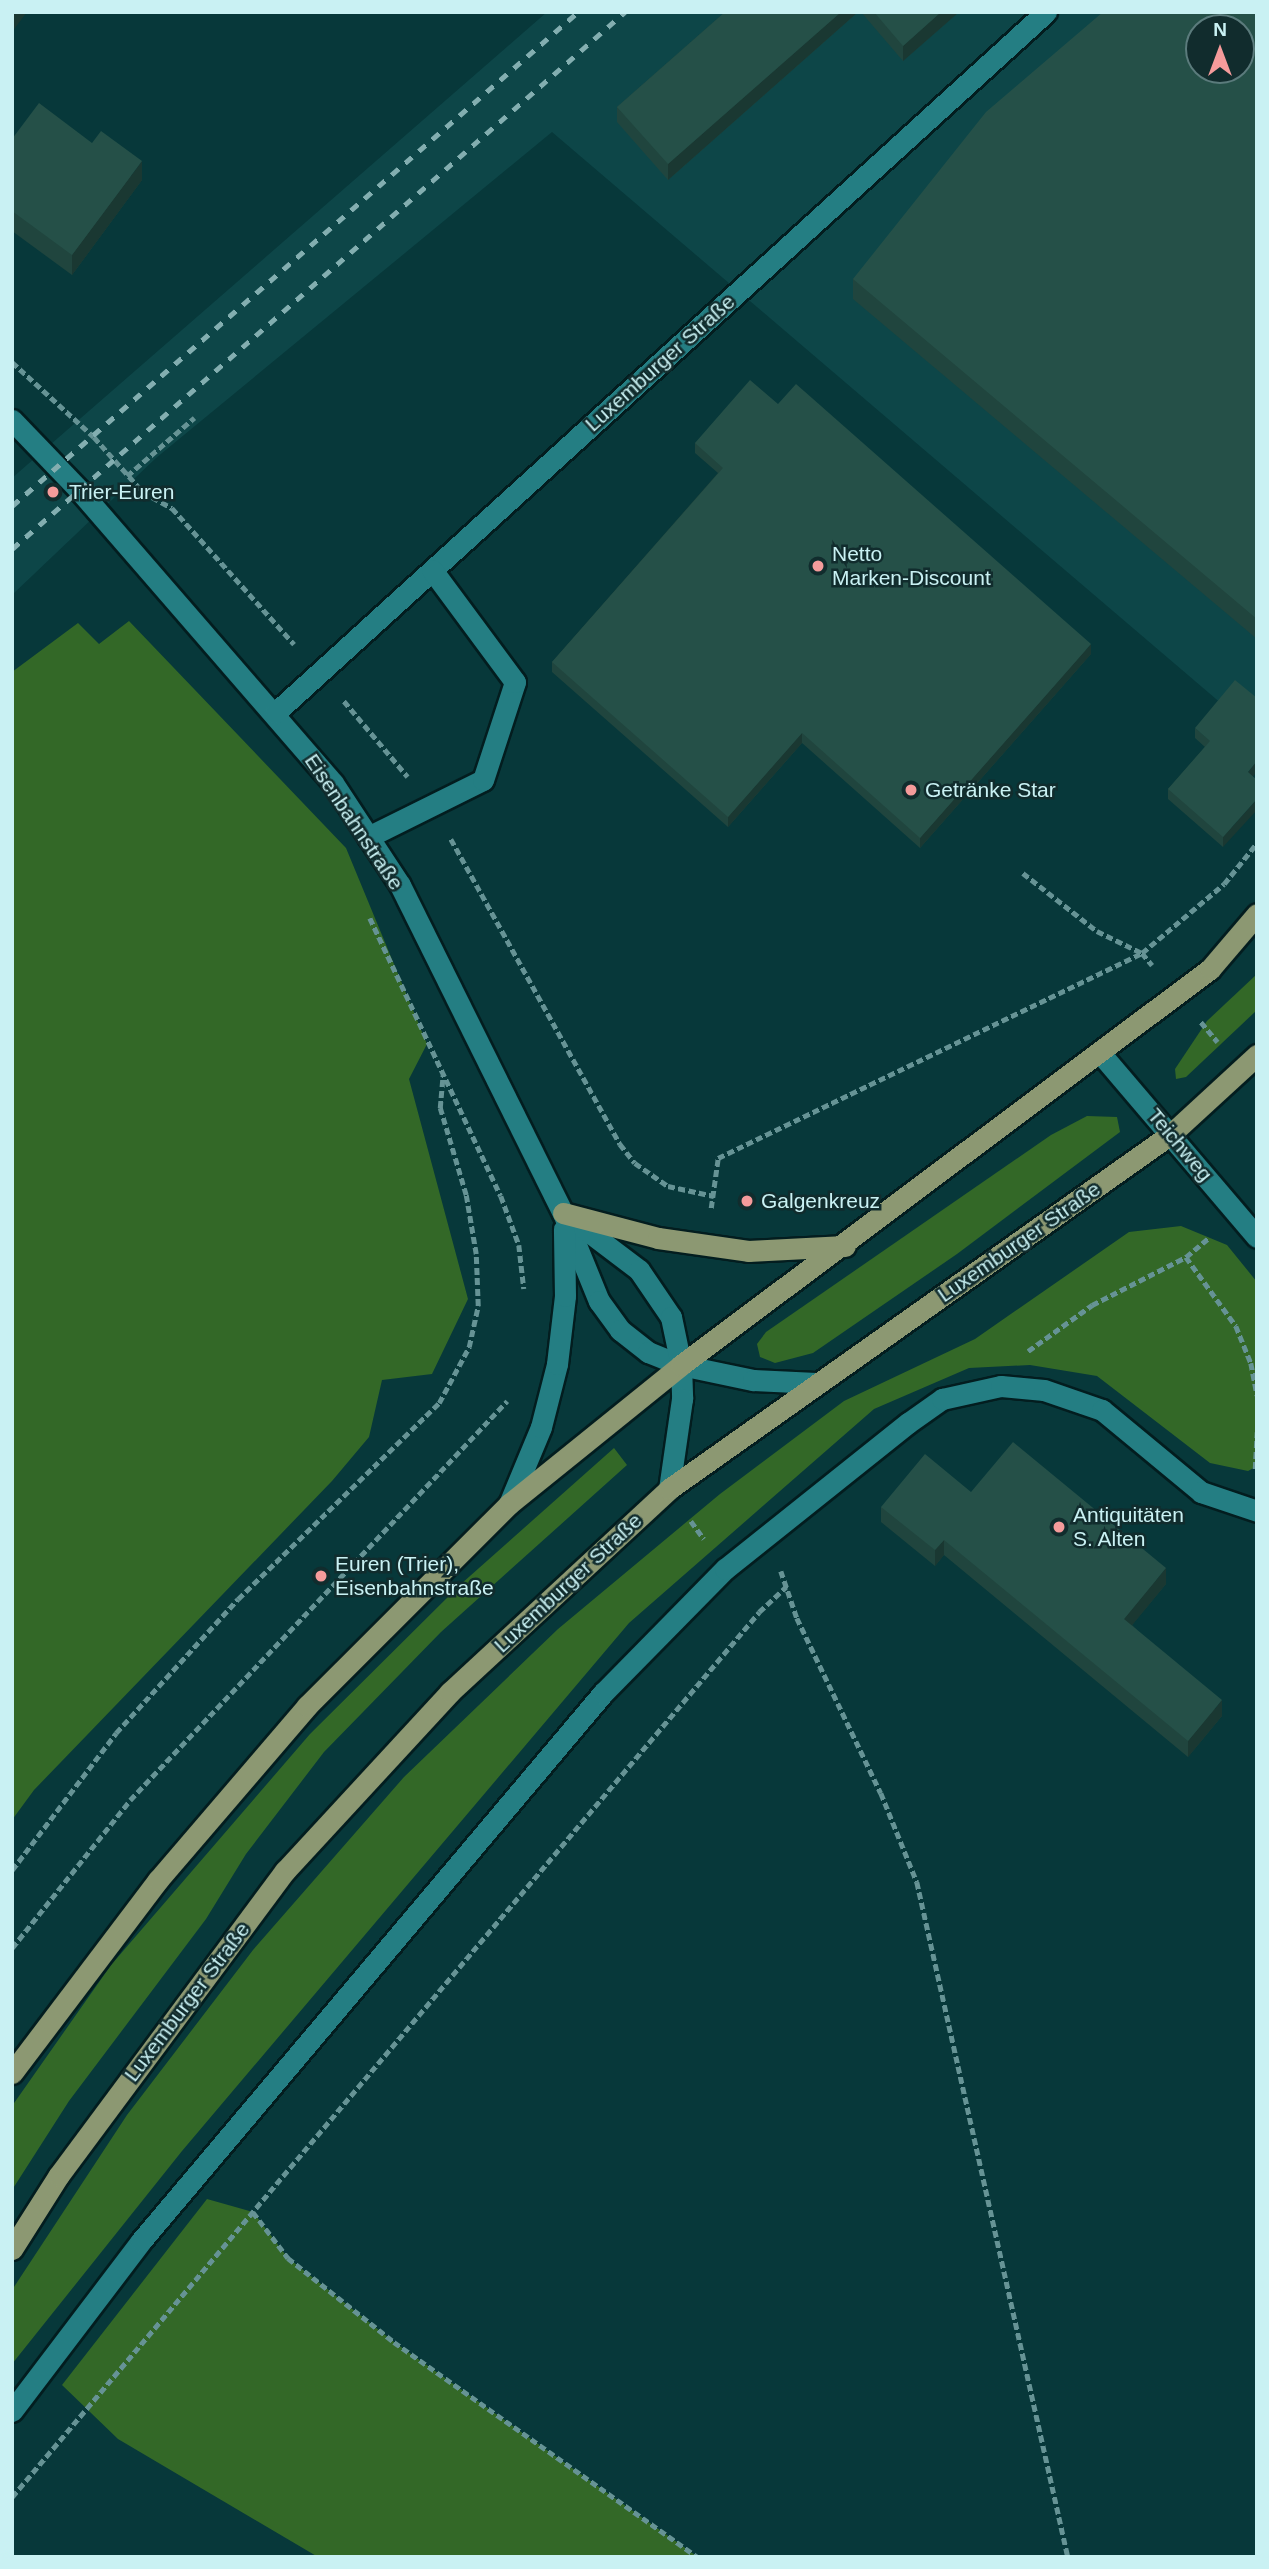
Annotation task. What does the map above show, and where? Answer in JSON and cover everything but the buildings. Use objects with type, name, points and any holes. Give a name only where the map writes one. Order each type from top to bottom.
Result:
[{"type":"main road","points":[[12,2073],[158,1880],[307,1706],[509,1504],[681,1365],[845,1246],[1210,970],[1257,914]]},
{"type":"main road","name":"Luxemburger Straße","points":[[12,2249],[67,2165],[285,1871],[450,1692],[669,1489],[1171,1134],[1257,1055]]},
{"type":"main road","points":[[563,1213],[700,1245],[748,1251],[845,1246]]},
{"type":"street","name":"Luxemburger Straße","points":[[275,713],[1046,12]]},
{"type":"street","name":"Eisenbahnstraße","points":[[12,421],[59,468],[275,713],[333,783],[400,885],[563,1213],[599,1301],[620,1330],[648,1352],[681,1365],[753,1380],[816,1383]]},
{"type":"street","points":[[368,837],[483,780],[516,682],[432,570]]},
{"type":"street","name":"Teichweg","points":[[1101,1054],[1257,1237]]},
{"type":"street","points":[[509,1504],[541,1427],[557,1364],[565,1296],[563,1213]]},
{"type":"street","name":"Eisenbahnstraße","points":[[563,1213],[639,1270],[671,1317],[681,1365],[680,1435],[669,1489]]},
{"type":"street","points":[[12,2411],[141,2241],[603,1693],[725,1569],[942,1399],[1001,1386],[1044,1390],[1101,1410],[1201,1492],[1257,1511]]},
{"type":"path","points":[[12,362],[94,438],[143,492],[172,508],[320,673],[432,805],[620,1144],[635,1163],[668,1186],[714,1196]]},
{"type":"path","points":[[127,476],[194,418]]},
{"type":"path","points":[[700,1245],[714,1196],[718,1158],[1142,953],[1224,884],[1257,843]]},
{"type":"path","points":[[1023,873],[1097,931],[1142,953]]},
{"type":"path","points":[[369,914],[515,1233],[525,1296]]},
{"type":"path","points":[[12,1870],[116,1733],[237,1599],[415,1430],[445,1392],[469,1347],[478,1306],[477,1254],[467,1195],[440,1108],[444,1073],[470,1029]]},
{"type":"path","points":[[1001,1386],[1011,1364],[1092,1305],[1186,1257],[1238,1214]]},
{"type":"path","points":[[1186,1257],[1236,1326],[1251,1363],[1257,1395]]},
{"type":"path","points":[[12,1948],[130,1800],[513,1395]]},
{"type":"path","points":[[689,1517],[711,1549]]},
{"type":"path","points":[[768,1534],[786,1587],[881,1793],[917,1882],[1068,2557]]},
{"type":"path","points":[[12,2497],[760,1612],[786,1587]]},
{"type":"path","points":[[253,2212],[288,2258],[394,2342],[698,2557]]},
{"type":"shaded area","points":[[547,12],[1257,12],[1257,734],[552,132],[156,458],[12,595],[12,478]]},
{"type":"green space","points":[[129,621],[346,848],[427,1044],[409,1079],[468,1299],[432,1374],[382,1380],[369,1437],[332,1481],[34,1790],[12,1820],[12,672],[78,623],[99,644]]},
{"type":"green space","points":[[1257,974],[1257,1010],[1186,1077],[1176,1079],[1175,1069],[1207,1021]]},
{"type":"green space","points":[[1087,1116],[1117,1117],[1120,1132],[957,1254],[813,1353],[775,1363],[760,1357],[757,1344],[766,1332],[1051,1135]]},
{"type":"green space","points":[[1181,1226],[1227,1245],[1257,1282],[1257,1466],[1248,1471],[1210,1463],[1097,1376],[1030,1365],[969,1368],[874,1409],[629,1623],[182,2151],[12,2364],[12,2290],[127,2115],[253,1950],[404,1777],[558,1629],[720,1494],[844,1401],[975,1339],[1129,1232]]},
{"type":"green space","points":[[614,1448],[627,1465],[441,1632],[324,1752],[246,1854],[206,1919],[69,2101],[12,2190],[12,2106],[111,1965],[310,1734],[461,1584]]},
{"type":"green space","points":[[207,2199],[253,2212],[288,2258],[394,2342],[698,2557],[318,2557],[118,2439],[62,2385]]},
{"type":"railway","points":[[12,506],[578,12]]},
{"type":"railway","points":[[12,549],[625,12]]},
{"type":"place","name":"Trier-Euren","points":[[53,492]]},
{"type":"place","name":"Netto Marken-Discount","points":[[818,566]]},
{"type":"place","name":"Getränke Star","points":[[911,790]]},
{"type":"place","name":"Galgenkreuz","points":[[747,1201]]},
{"type":"place","name":"Antiquitäten S. Alten","points":[[1059,1527]]},
{"type":"place","name":"Euren (Trier), Eisenbahnstraße","points":[[321,1576]]}]
